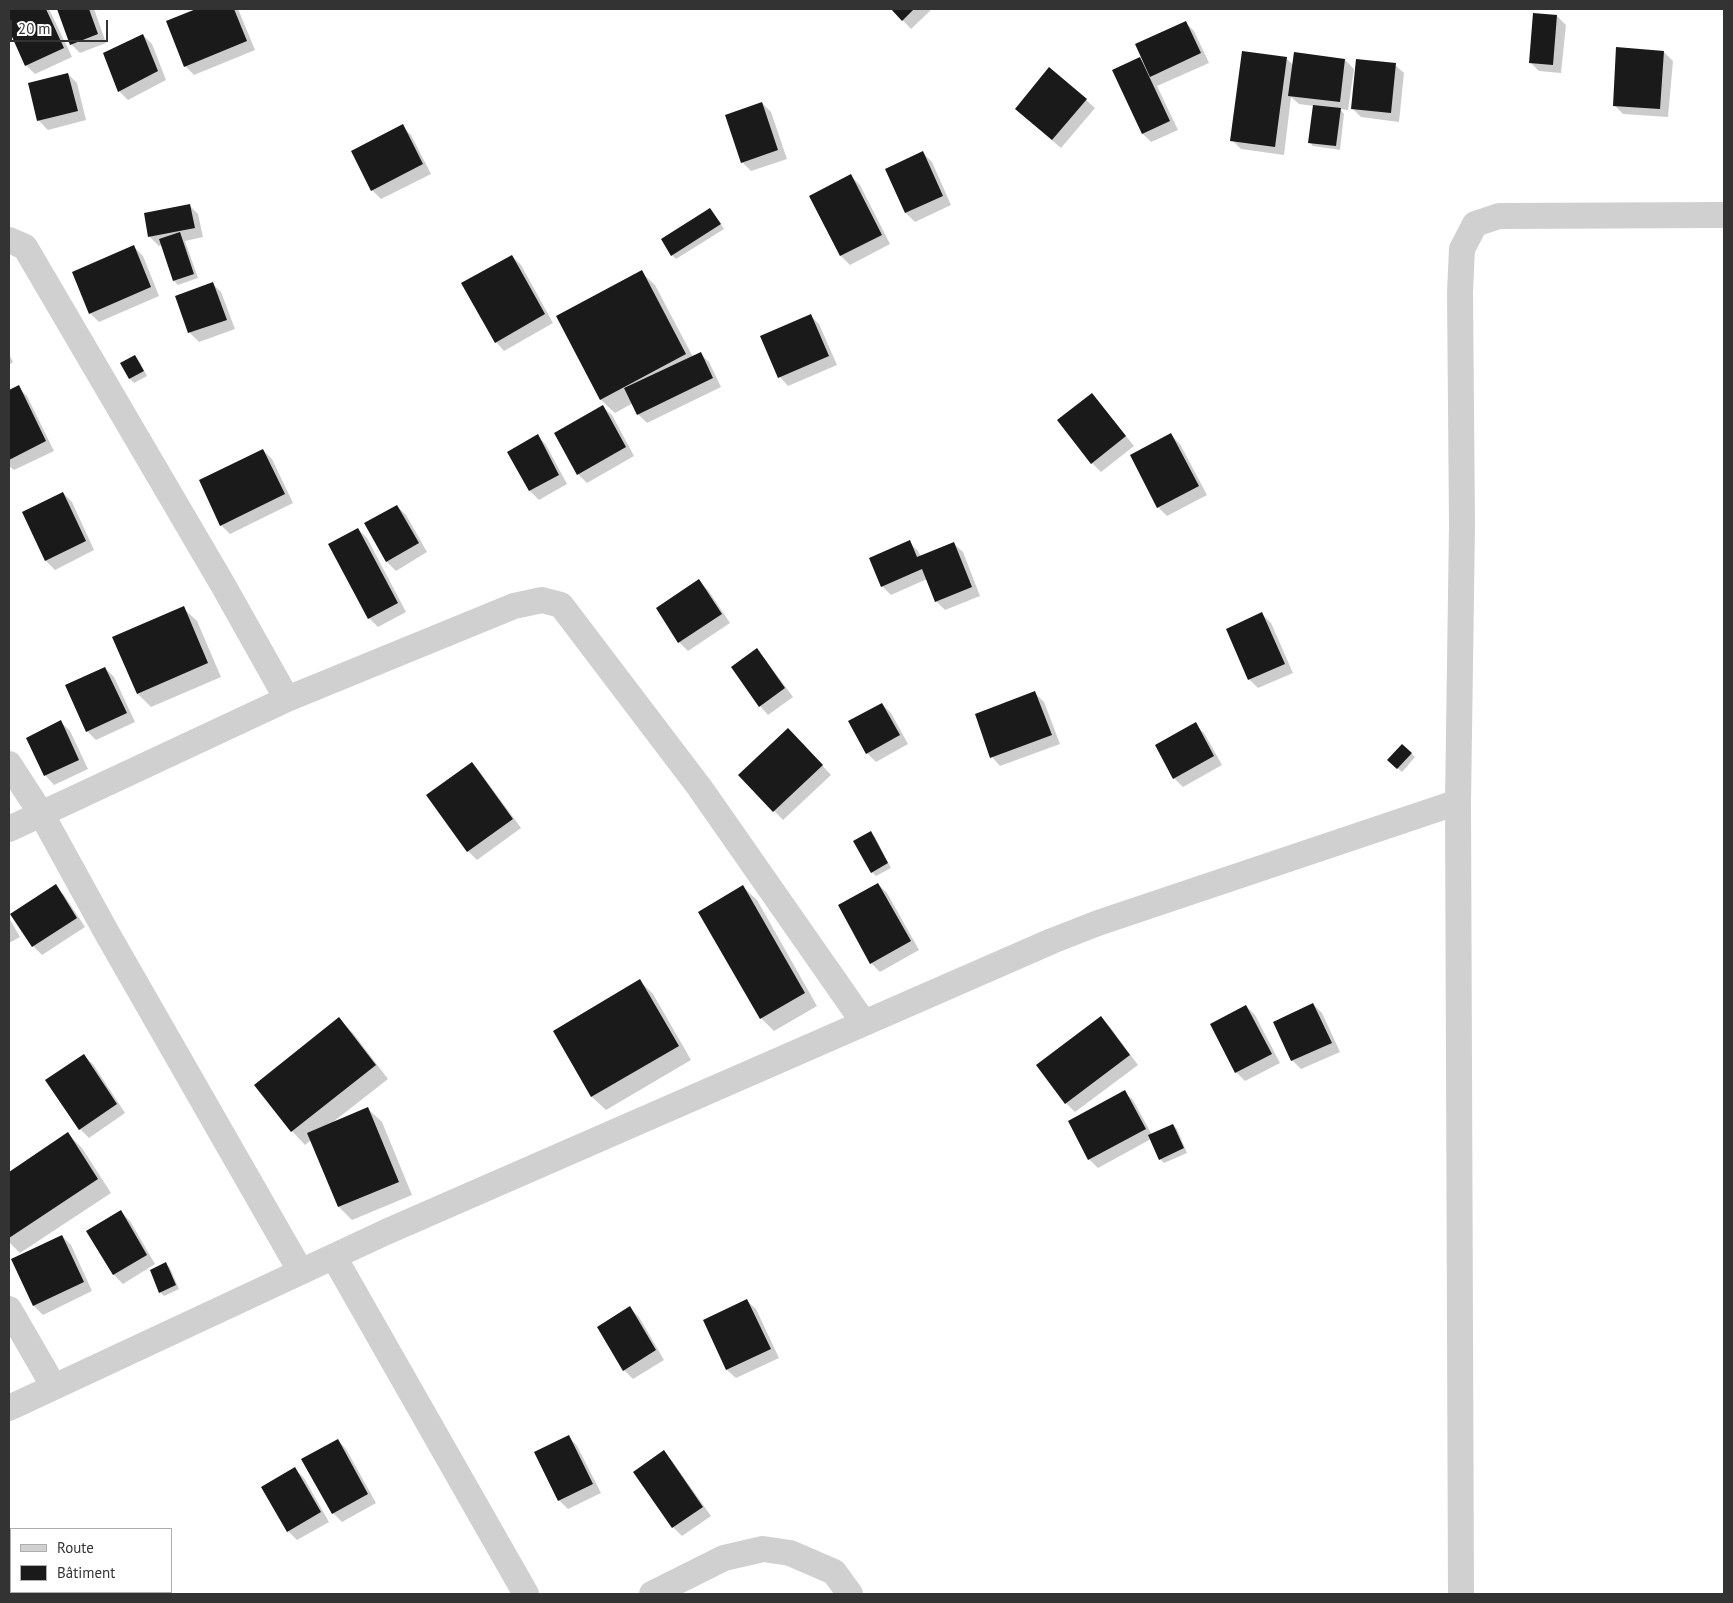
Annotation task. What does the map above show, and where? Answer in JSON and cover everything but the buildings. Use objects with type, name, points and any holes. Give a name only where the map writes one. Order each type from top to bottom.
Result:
[{"type":"street","points":[[1460,1594],[1458,802],[1462,525],[1460,302],[1462,249],[1475,224],[1499,216],[1724,215]]},
{"type":"street","points":[[9,240],[25,246],[224,585],[287,699]]},
{"type":"street","points":[[9,829],[287,699],[514,606],[542,600],[561,605],[700,788],[864,1023]]},
{"type":"street","points":[[9,764],[42,815],[108,935],[301,1272]]},
{"type":"street","points":[[9,1408],[395,1228],[1011,959],[1098,923],[1458,802]]},
{"type":"street","points":[[334,1258],[526,1594]]},
{"type":"street","points":[[9,1309],[54,1387]]},
{"type":"street","points":[[652,1594],[724,1558],[763,1549],[790,1553],[834,1572],[850,1594]]}]
